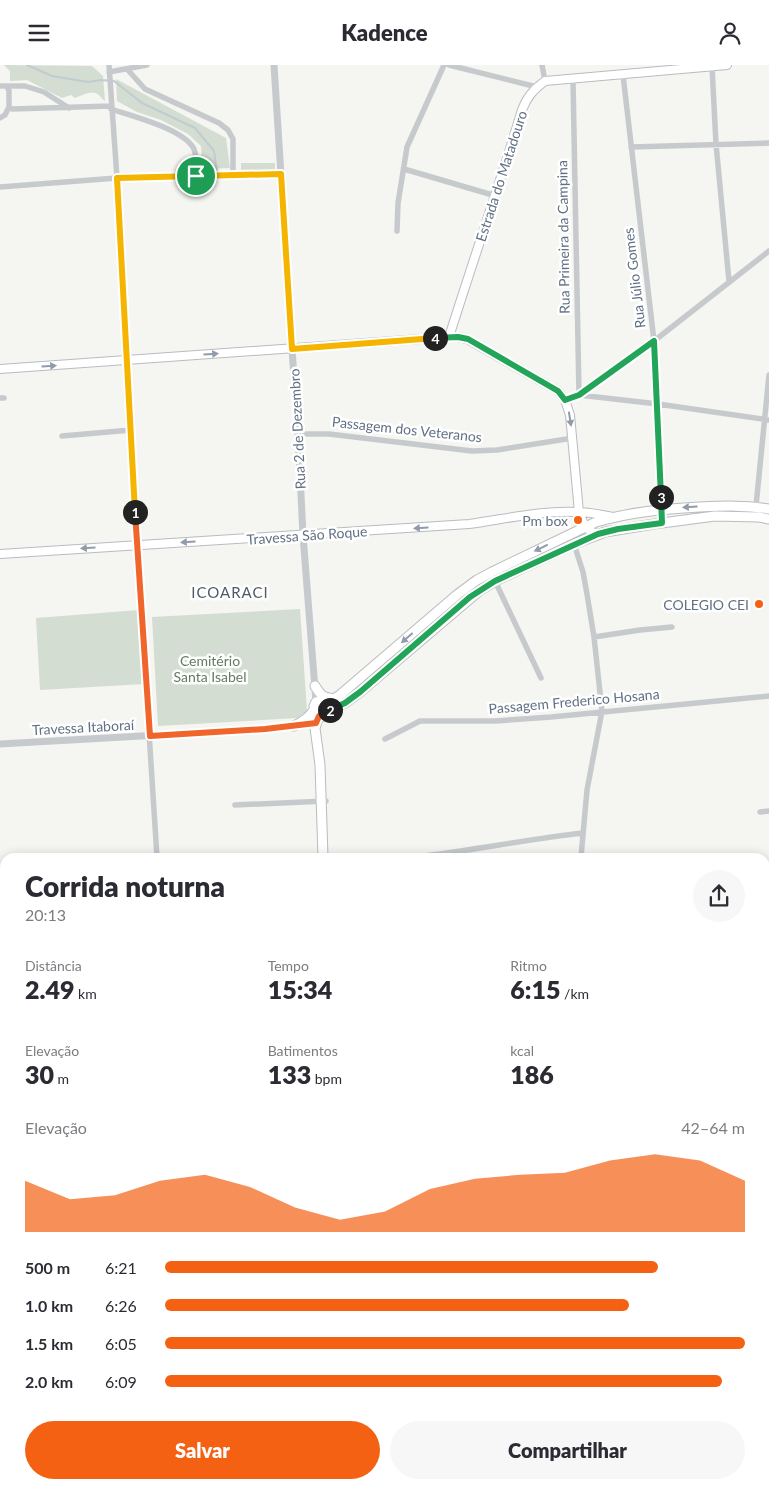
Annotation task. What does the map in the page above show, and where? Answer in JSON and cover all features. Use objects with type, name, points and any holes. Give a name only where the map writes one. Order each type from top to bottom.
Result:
[{"type":"main road","points":[[545,81],[727,65]]},
{"type":"main road","name":"Estrada do Matadouro","points":[[449,337],[472,262],[496,196],[522,110],[530,95],[545,81]]},
{"type":"main road","points":[[0,369],[449,337],[468,339],[558,391],[565,400],[570,415],[573,438],[579,512],[585,527],[598,534]]},
{"type":"main road","points":[[729,506],[729,517]]},
{"type":"main road","points":[[316,713],[325,716],[328,706],[340,695],[477,580],[585,527],[613,517],[662,509],[756,506],[769,509]]},
{"type":"main road","points":[[662,509],[662,523]]},
{"type":"main road","name":"Travessa São Roque","points":[[0,554],[470,525],[536,513],[579,512],[613,517]]},
{"type":"main road","points":[[328,706],[345,703],[360,692],[470,597],[495,581],[574,544],[598,534],[618,529],[715,516],[769,519]]},
{"type":"main road","points":[[315,686],[324,697],[332,698],[340,695]]},
{"type":"main road","points":[[294,726],[316,713],[324,701],[328,706]]},
{"type":"main road","name":"Rua 2 de Dezembro","points":[[316,713],[315,727],[324,801],[328,853]]},
{"type":"main road","name":"Rua 2 de Dezembro","points":[[323,853],[324,801]]},
{"type":"street","points":[[148,65],[109,71],[157,853]]},
{"type":"street","name":"Rua 2 de Dezembro","points":[[274,65],[316,713]]},
{"type":"street","points":[[397,231],[398,203],[407,147],[444,65]]},
{"type":"street","points":[[449,65],[537,87]]},
{"type":"street","points":[[542,65],[545,81]]},
{"type":"street","points":[[712,67],[716,144],[729,281]]},
{"type":"street","points":[[126,69],[144,89],[218,123],[228,130],[233,139],[233,175]]},
{"type":"street","name":"Rua Júlio Gomes","points":[[623,75],[654,341],[662,509]]},
{"type":"street","name":"Rua Primeira da Campina","points":[[573,79],[579,395]]},
{"type":"street","points":[[0,86],[25,86],[44,92],[69,107]]},
{"type":"street","points":[[0,118],[5,115],[9,107],[9,91],[7,86]]},
{"type":"street","points":[[9,107],[15,109],[111,108],[159,125],[186,139],[194,149],[196,176]]},
{"type":"street","points":[[631,147],[769,143]]},
{"type":"street","points":[[404,169],[496,196]]},
{"type":"street","points":[[0,187],[117,178],[281,174]]},
{"type":"street","points":[[565,400],[579,395],[654,341],[769,251]]},
{"type":"street","points":[[756,506],[767,420],[769,375]]},
{"type":"street","points":[[579,395],[767,420]]},
{"type":"street","points":[[62,436],[131,430]]},
{"type":"street","name":"Passagem dos Veteranos","points":[[298,434],[328,434],[472,451],[496,450],[573,438]]},
{"type":"street","points":[[574,544],[583,572],[594,637],[602,711],[587,790],[581,853]]},
{"type":"street","points":[[495,581],[541,678]]},
{"type":"street","points":[[594,637],[672,627]]},
{"type":"street","name":"Passagem Frederico Hosana","points":[[385,739],[420,721],[494,721],[550,717],[769,696]]},
{"type":"street","name":"Travessa Itaboraí","points":[[0,744],[294,726]]},
{"type":"street","points":[[235,805],[324,801]]},
{"type":"street","points":[[760,812],[769,811]]},
{"type":"street","points":[[452,853],[553,836],[583,833]]},
{"type":"green space","points":[[4,65],[92,66],[103,76],[105,101],[96,93],[87,93],[75,98],[71,95],[62,98],[27,80],[10,81],[10,71]]},
{"type":"green space","points":[[116,79],[226,138],[230,168],[203,169],[201,146],[188,134],[161,120],[137,112],[117,101]]},
{"type":"green space","points":[[241,163],[275,163],[275,172],[241,173]]},
{"type":"green space","name":"Cemitério Santa Isabel","points":[[300,609],[307,711],[298,718],[158,726],[152,617]]},
{"type":"green space","points":[[139,610],[144,684],[40,690],[36,618]]},
{"type":"waterway","points":[[27,65],[52,76],[88,82],[114,81],[142,103],[195,128],[214,151],[217,172]]},
{"type":"place","name":"Pm box","points":[[578,520]]},
{"type":"place","name":"COLEGIO CEI","points":[[759,604]]},
{"type":"district","name":"ICOARACI","points":[[230,592]]},
{"type":"route","points":[[281,174],[292,349],[458,337],[476,343],[558,391],[565,400],[579,395],[654,341],[662,523],[618,529],[598,534],[495,581],[470,597],[360,692],[345,703],[330,710],[325,716],[319,716],[316,723],[265,729],[150,736],[137,545],[117,178],[196,176],[281,174]]}]
